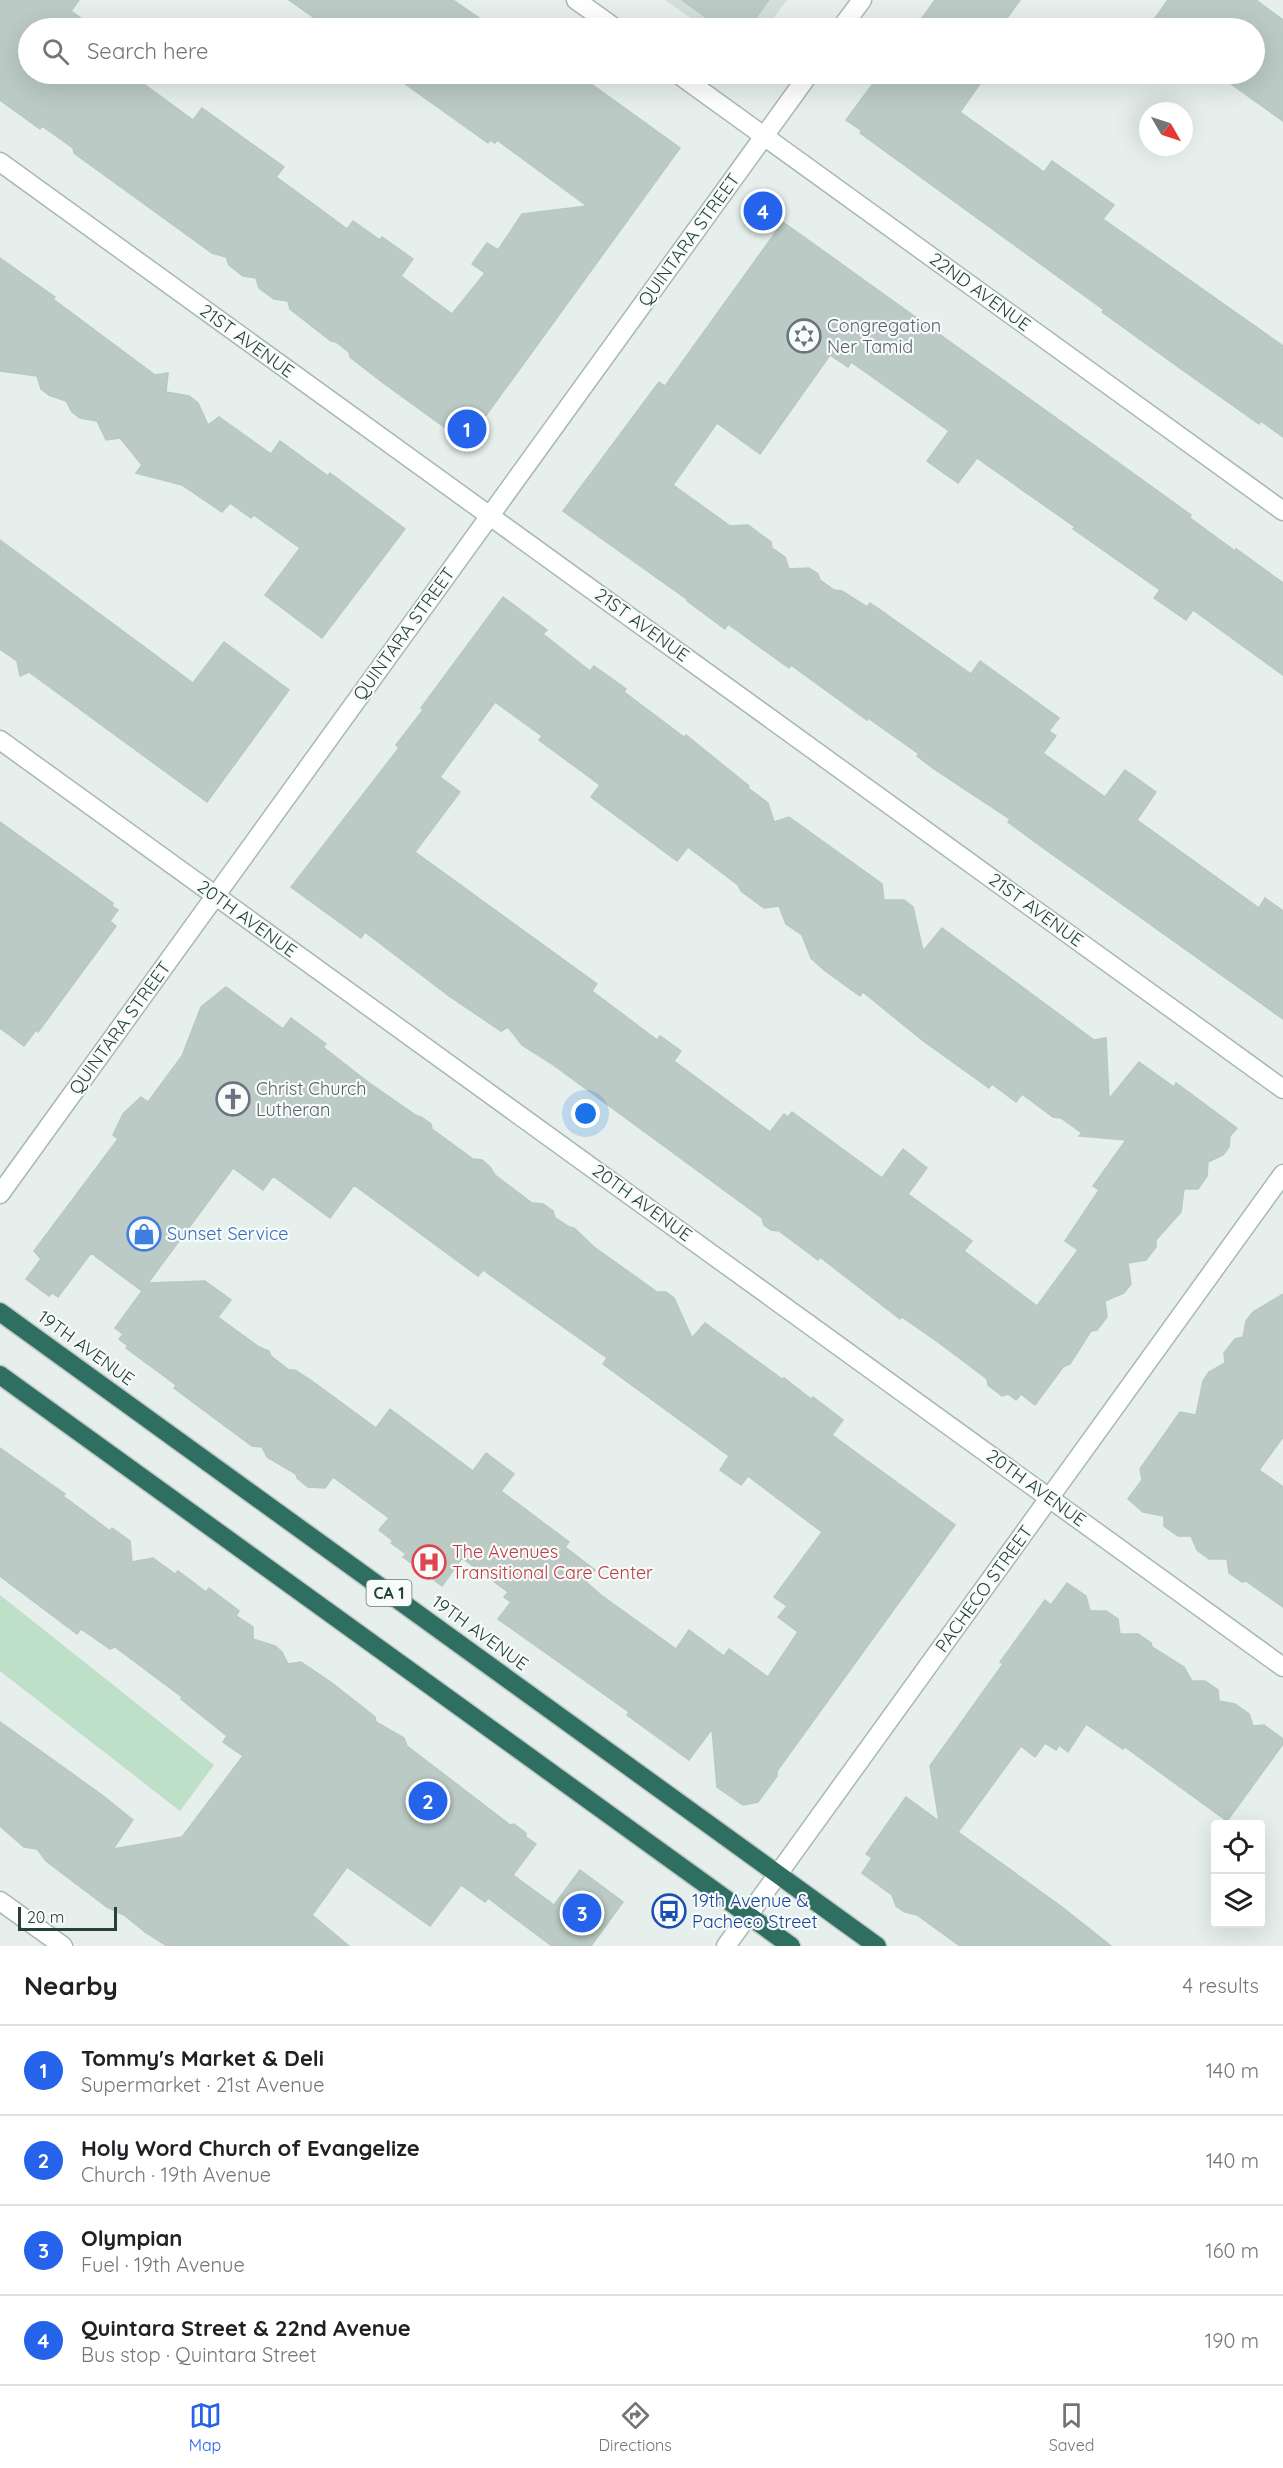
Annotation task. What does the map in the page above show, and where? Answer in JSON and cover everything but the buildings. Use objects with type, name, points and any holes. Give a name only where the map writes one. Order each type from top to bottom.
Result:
[{"type":"highway","name":"19TH AVENUE","points":[[0,1312],[877,1946]]},
{"type":"highway","points":[[0,1375],[791,1946]]},
{"type":"street","points":[[576,0],[601,18]]},
{"type":"street","points":[[848,18],[862,0]]},
{"type":"street","name":"22ND AVENUE","points":[[692,84],[1283,511]]},
{"type":"street","name":"QUINTARA STREET","points":[[0,1194],[802,84]]},
{"type":"street","name":"21ST AVENUE","points":[[0,162],[1283,1089]]},
{"type":"street","name":"20TH AVENUE","points":[[0,740],[1283,1666]]},
{"type":"street","name":"PACHECO STREET","points":[[726,1946],[1283,1174]]},
{"type":"street","points":[[0,1901],[63,1946]]},
{"type":"shaded area","points":[[665,0],[787,0],[774,18],[691,18]]},
{"type":"green space","points":[[0,1595],[214,1765],[180,1811],[0,1671]]},
{"type":"place","name":"Quintara Street & 22nd Avenue","points":[[763,211]]},
{"type":"place","name":"Congregation Ner Tamid","points":[[804,336]]},
{"type":"place","name":"Tommy's Market & Deli","points":[[467,429]]},
{"type":"place","name":"Christ Church Lutheran","points":[[233,1099]]},
{"type":"place","name":"Sunset Service","points":[[144,1234]]},
{"type":"place","name":"The Avenues Transitional Care Center","points":[[429,1562]]},
{"type":"place","name":"Holy Word Church of Evangelize","points":[[428,1801]]},
{"type":"place","name":"19th Avenue & Pacheco Street","points":[[669,1911]]},
{"type":"place","name":"Olympian","points":[[582,1913]]}]
